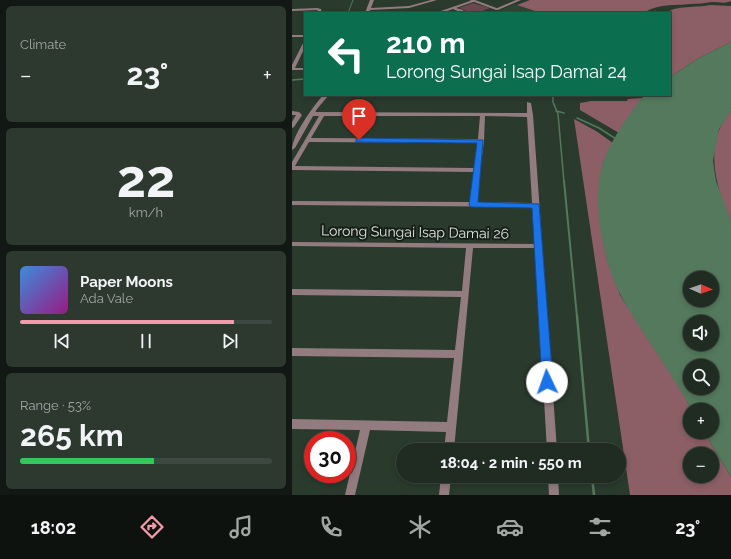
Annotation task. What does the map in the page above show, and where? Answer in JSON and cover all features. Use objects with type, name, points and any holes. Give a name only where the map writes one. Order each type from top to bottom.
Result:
[{"type":"street","points":[[367,12],[372,0]]},
{"type":"street","points":[[369,8],[412,7],[435,0]]},
{"type":"street","points":[[440,12],[472,0],[497,9]]},
{"type":"street","points":[[489,12],[515,0]]},
{"type":"street","points":[[399,12],[400,8]]},
{"type":"street","points":[[453,8],[462,12]]},
{"type":"street","points":[[292,14],[293,10],[317,9],[320,10],[320,12]]},
{"type":"street","points":[[292,36],[304,36]]},
{"type":"street","points":[[304,45],[292,69],[304,69]]},
{"type":"street","points":[[292,148],[295,139],[325,96]]},
{"type":"street","points":[[529,103],[552,443]]},
{"type":"street","points":[[292,113],[297,113],[299,115],[292,126]]},
{"type":"street","points":[[312,114],[530,115]]},
{"type":"street","points":[[322,114],[292,168],[477,170]]},
{"type":"street","points":[[474,205],[483,115]]},
{"type":"street","points":[[307,140],[481,141]]},
{"type":"street","points":[[292,203],[536,206]]},
{"type":"street","name":"Lorong Sungai Isap Damai 26","points":[[292,244],[538,246]]},
{"type":"street","points":[[450,443],[470,246]]},
{"type":"street","points":[[292,292],[465,294]]},
{"type":"street","points":[[292,352],[459,354]]},
{"type":"street","points":[[292,424],[451,427]]},
{"type":"street","points":[[350,495],[366,425]]},
{"type":"street","points":[[444,495],[445,483]]},
{"type":"street","points":[[553,483],[554,495]]},
{"type":"shaded area","points":[[530,0],[731,0],[724,3],[712,2],[661,6],[646,12],[538,12],[517,5]]},
{"type":"shaded area","points":[[473,3],[490,8],[480,12],[466,12],[459,8]]},
{"type":"shaded area","points":[[515,4],[538,12],[496,12]]},
{"type":"shaded area","points":[[731,6],[731,42],[699,58],[671,76],[671,12],[667,12],[681,8]]},
{"type":"shaded area","points":[[731,42],[731,111],[719,129],[713,161],[716,181],[731,221],[731,477],[719,457],[719,447],[713,447],[708,439],[719,439],[719,403],[688,403],[683,395],[719,395],[719,359],[683,359],[683,395],[621,296],[609,266],[601,231],[598,194],[603,163],[610,146],[625,120],[644,96],[671,96],[671,76],[699,58]]},
{"type":"shaded area","points":[[642,98],[619,133],[580,110],[580,103],[591,101],[627,101],[628,99]]},
{"type":"shaded area","points":[[731,111],[731,221],[720,194],[714,164],[714,150],[722,123]]},
{"type":"shaded area","points":[[574,119],[596,131],[613,143],[603,163],[599,190],[601,226],[607,259],[620,295],[688,403],[683,403],[683,439],[708,439],[713,447],[683,447],[683,483],[719,483],[719,457],[731,477],[731,495],[630,495],[626,468],[626,443],[622,443]]},
{"type":"waterway","points":[[348,12],[353,0]]},
{"type":"waterway","points":[[292,80],[304,79]]},
{"type":"waterway","points":[[553,96],[553,102],[557,111]]},
{"type":"waterway","points":[[557,111],[564,113]]},
{"type":"waterway","points":[[557,111],[564,182]]},
{"type":"waterway","points":[[577,118],[599,128],[616,139]]},
{"type":"waterway","points":[[564,181],[577,317]]},
{"type":"waterway","points":[[577,316],[588,443]]},
{"type":"waterway","points":[[593,483],[594,495]]},
{"type":"route","points":[[359,140],[481,141],[474,205],[536,206],[547,382]]}]
